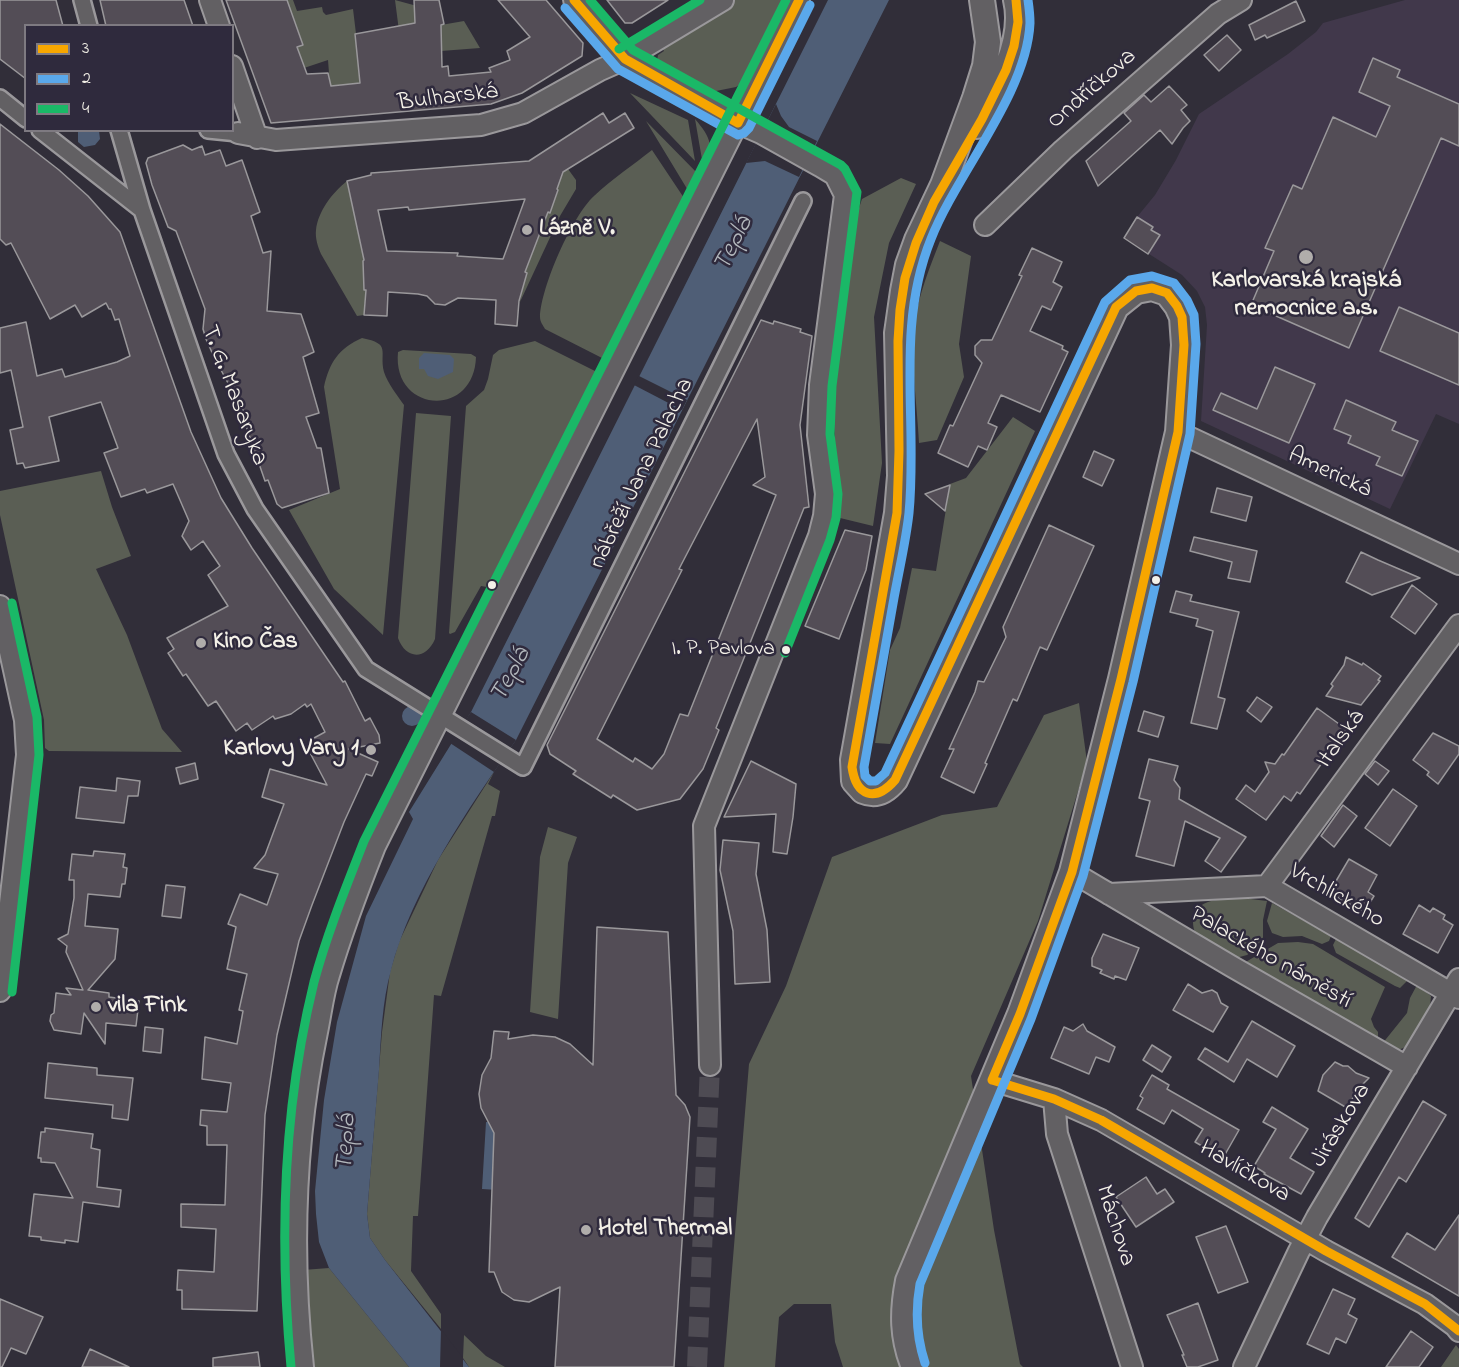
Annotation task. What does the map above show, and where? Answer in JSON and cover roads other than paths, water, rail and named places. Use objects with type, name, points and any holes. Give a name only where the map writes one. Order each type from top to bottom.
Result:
[{"type":"street","points":[[82,0],[88,24]]},
{"type":"street","points":[[210,0],[218,24]]},
{"type":"street","points":[[574,0],[625,59],[835,175],[845,195],[820,385],[818,435],[826,494],[825,516],[704,826],[710,1065]]},
{"type":"street","name":"Bulharská","points":[[224,132],[276,140],[481,125],[523,113],[600,70],[625,59],[723,0]]},
{"type":"street","points":[[303,1367],[295,1236],[300,1135],[310,1065],[328,977],[352,905],[375,846],[799,0]]},
{"type":"street","points":[[943,185],[985,66],[988,42],[982,0]]},
{"type":"street","points":[[914,1367],[904,1335],[903,1306],[908,1281],[1020,1014],[1072,872],[1121,679],[1178,432],[1184,345],[1182,317],[1167,293],[1152,288],[1136,291],[1121,302],[1111,314],[1025,505],[895,780],[889,788],[879,793],[868,793],[858,786],[853,774],[853,760],[897,513],[900,476],[897,333],[908,265],[943,185],[991,103],[1007,68],[1018,26],[1016,0]]},
{"type":"street","name":"Ondříčkova","points":[[985,225],[1063,150],[1218,14],[1241,0]]},
{"type":"street","points":[[234,75],[248,135]]},
{"type":"street","points":[[0,98],[24,116]]},
{"type":"street","points":[[43,132],[142,210]]},
{"type":"street","name":"T. G. Masaryka","points":[[120,132],[142,210],[226,454],[255,509],[366,669],[523,767]]},
{"type":"street","name":"nábřeží Jana Palacha","points":[[523,767],[803,201]]},
{"type":"street","name":"Americká","points":[[1178,432],[1459,564]]},
{"type":"street","points":[[0,606],[25,720],[27,755],[0,991]]},
{"type":"street","name":"Italská","points":[[1266,886],[1459,625]]},
{"type":"street","points":[[1072,872],[1109,894]]},
{"type":"street","name":"Vrchlického","points":[[1109,894],[1266,886],[1456,990]]},
{"type":"street","name":"Palackého náměstí","points":[[1109,894],[1407,1067]]},
{"type":"street","name":"Jiráskova","points":[[1244,1367],[1305,1239],[1407,1067],[1456,990]]},
{"type":"street","name":"Havlíčkova","points":[[992,1080],[1054,1099],[1101,1120],[1305,1239],[1425,1304],[1459,1331]]},
{"type":"street","name":"Máchova","points":[[1054,1099],[1057,1134],[1132,1367]]},
{"type":"water","name":"Teplá","points":[[828,0],[889,0],[516,740],[443,851],[412,911],[400,940],[391,970],[382,1020],[367,1214],[370,1238],[469,1367],[409,1367],[329,1268],[319,1242],[316,1214],[315,1191],[324,1100],[337,1022],[366,916],[413,819],[409,812],[471,712]]},
{"type":"water","points":[[78,132],[99,132],[100,139],[95,145],[84,147],[78,142]]},
{"type":"water","points":[[424,353],[450,355],[454,359],[453,372],[438,379],[428,376],[424,369],[419,369],[419,358]]},
{"type":"water","points":[[412,706],[419,709],[422,716],[419,723],[412,726],[405,723],[402,716],[405,709]]},
{"type":"water","points":[[486,1122],[502,1123],[498,1190],[482,1189]]},
{"type":"tunnel","points":[[697,1367],[710,1065]]},
{"type":"place","name":"Lázně V.","points":[[527,230]]},
{"type":"place","name":"Karlovarská krajská nemocnice a.s.","points":[[1306,257]]},
{"type":"place","name":"Kino Čas","points":[[201,643]]},
{"type":"place","name":"I. P. Pavlova","points":[[786,650]]},
{"type":"place","name":"Karlovy Vary 1","points":[[371,750]]},
{"type":"place","name":"vila Fink","points":[[96,1007]]},
{"type":"place","name":"Hotel Thermal","points":[[586,1230]]}]
